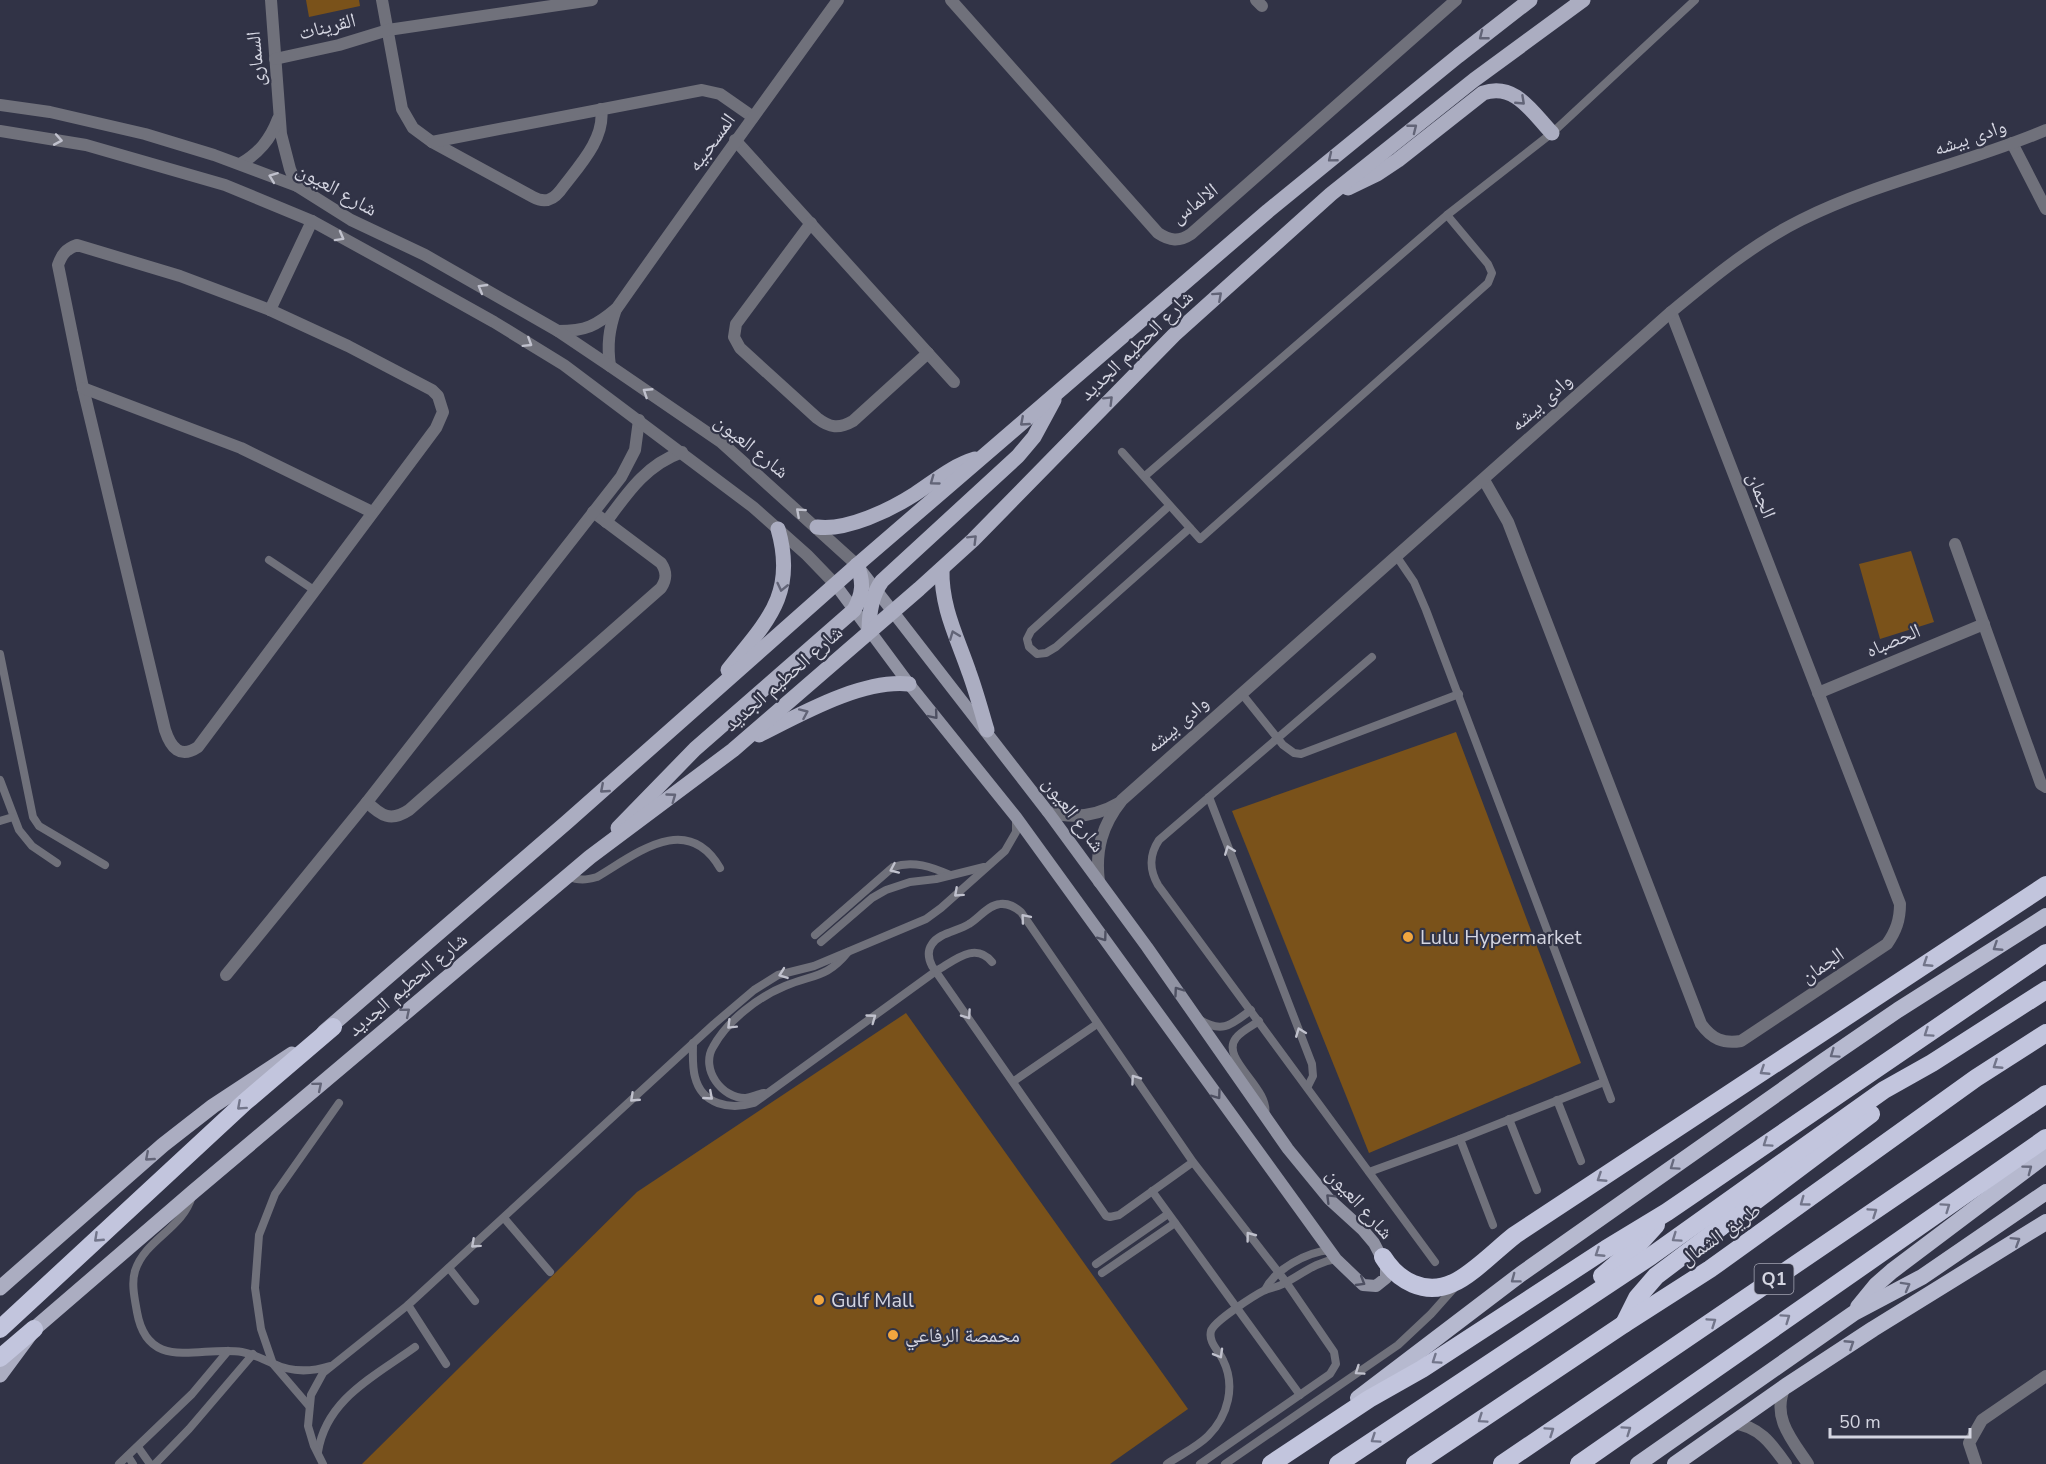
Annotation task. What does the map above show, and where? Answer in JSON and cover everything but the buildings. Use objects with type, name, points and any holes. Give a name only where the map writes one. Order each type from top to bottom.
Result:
[{"type":"highway","points":[[1383,1257],[1390,1269],[1412,1285],[1439,1288],[1452,1284],[1464,1277],[1515,1235],[2046,885]]},
{"type":"highway","points":[[1271,1464],[1521,1274],[1861,1035],[2046,916]]},
{"type":"highway","points":[[1271,1464],[1667,1212],[2046,953]]},
{"type":"highway","points":[[1338,1464],[1651,1256],[1884,1090],[1932,1063],[2046,990]]},
{"type":"highway","points":[[0,1329],[245,1102],[333,1027]]},
{"type":"highway","name":"طريق الشمال","points":[[1415,1464],[1710,1269],[1967,1085],[2046,1033]]},
{"type":"highway","points":[[1624,1324],[1637,1298],[1656,1276],[1905,1090],[1932,1063]]},
{"type":"highway","name":"Q1","points":[[1502,1464],[2046,1094]]},
{"type":"highway","points":[[1579,1464],[2046,1138]]},
{"type":"highway","points":[[1854,1313],[1876,1285],[1892,1271],[2046,1155]]},
{"type":"highway","points":[[1638,1464],[1854,1313],[1922,1277],[2046,1192]]},
{"type":"highway","points":[[1546,1325],[1637,1246],[1667,1212]]},
{"type":"highway","points":[[1676,1464],[1732,1423],[1873,1329],[2046,1222]]},
{"type":"highway","points":[[0,1358],[34,1329]]},
{"type":"main road","name":"شارع الحطيم الجديد","points":[[0,1288],[188,1125],[221,1100],[333,1027],[450,921],[835,584],[1268,211],[1530,0]]},
{"type":"main road","name":"شارع الحطيم الجديد","points":[[0,1375],[34,1329],[193,1192],[590,857],[733,750],[942,569],[1174,335],[1331,194],[1474,81],[1583,0]]},
{"type":"main road","points":[[1331,194],[1377,174],[1483,93],[1492,90],[1512,93],[1520,98],[1552,133]]},
{"type":"main road","points":[[869,631],[869,616],[876,588],[891,571],[1018,456],[1034,437],[1057,395]]},
{"type":"main road","points":[[816,527],[845,526],[889,508],[915,494],[955,467],[986,455]]},
{"type":"main road","points":[[711,694],[762,628],[780,595],[784,558],[778,529]]},
{"type":"main road","points":[[590,857],[695,749],[854,610],[863,588],[862,576],[857,565]]},
{"type":"main road","name":"شارع العيون","points":[[835,584],[909,684],[1016,817],[1333,1255],[1358,1281],[1369,1287],[1376,1287],[1386,1278],[1383,1257],[1363,1230],[1329,1198],[1301,1166],[1100,882],[987,730],[857,565]]},
{"type":"main road","points":[[942,569],[943,594],[948,616],[971,676],[987,730]]},
{"type":"main road","points":[[733,750],[784,722],[861,689],[885,683],[909,684]]},
{"type":"street","name":"السمارى","points":[[271,0],[279,115],[285,152],[297,186]]},
{"type":"street","points":[[382,0],[402,109],[413,129],[432,142],[540,201],[548,201],[556,197],[594,143],[601,126],[601,109]]},
{"type":"street","name":"القرينات","points":[[276,59],[339,45],[388,30],[592,0]]},
{"type":"street","name":"الالماس","points":[[951,0],[1158,233],[1175,240],[1191,234],[1456,0]]},
{"type":"street","name":"المسحبيه","points":[[610,366],[608,346],[610,326],[617,308],[735,140],[779,83],[834,2]]},
{"type":"street","points":[[432,142],[691,92],[711,91],[728,98],[753,117]]},
{"type":"street","name":"شارع العيون","points":[[0,105],[50,112],[145,134],[240,164],[297,186],[351,220],[425,255],[558,331],[610,366],[721,442],[857,565]]},
{"type":"street","name":"السمارى","points":[[240,164],[260,150],[268,141],[279,115]]},
{"type":"street","name":"وادى بيشه","points":[[1100,882],[1097,860],[1100,838],[1113,812],[1122,801],[1671,312],[1725,267],[1800,220],[1841,202],[2046,130]]},
{"type":"street","name":"شارع العيون","points":[[0,131],[86,145],[155,164],[225,185],[312,221],[494,322],[564,364],[753,507],[835,584]]},
{"type":"street","points":[[735,140],[954,382]]},
{"type":"street","points":[[2012,143],[2046,209]]},
{"type":"street","points":[[270,310],[312,221]]},
{"type":"street","points":[[811,223],[736,324],[734,337],[740,348],[817,418],[834,428],[854,421],[928,353]]},
{"type":"street","points":[[77,245],[159,269],[270,310],[348,346],[432,390],[438,396],[443,412],[441,420],[198,747],[191,752],[182,752],[173,748],[165,730],[83,388],[58,265],[61,256],[68,249],[77,245]]},
{"type":"street","name":"المسحبيه","points":[[558,331],[580,331],[600,322],[617,308]]},
{"type":"street","name":"الجمان","points":[[1484,480],[1508,522],[1701,1024],[1708,1034],[1718,1040],[1730,1043],[1742,1041],[1887,944],[1900,918],[1900,904],[1671,312]]},
{"type":"street","points":[[83,388],[241,448],[372,512]]},
{"type":"street","points":[[226,975],[367,802],[621,477],[635,450],[639,420]]},
{"type":"street","points":[[606,522],[632,486],[654,466],[682,452]]},
{"type":"street","points":[[621,477],[632,486]]},
{"type":"street","points":[[367,802],[381,815],[391,817],[409,810],[661,588],[666,579],[661,563],[593,512]]},
{"type":"street","points":[[1955,544],[2042,784],[2046,787]]},
{"type":"street","name":"الحصباه","points":[[1818,693],[1984,624]]},
{"type":"street","name":"وادى بيشه","points":[[1048,812],[1065,816],[1086,815],[1099,812],[1122,801]]},
{"type":"street","points":[[1977,1464],[1969,1443],[1982,1420],[2046,1376]]},
{"type":"street","points":[[1786,1386],[1779,1405],[1783,1424],[1808,1464]]},
{"type":"street","points":[[1732,1423],[1758,1431],[1786,1464]]},
{"type":"lane","points":[[1145,476],[1447,215],[1552,133],[1695,0]]},
{"type":"lane","points":[[1122,452],[1200,539],[1488,283],[1492,273],[1488,264],[1447,215]]},
{"type":"lane","points":[[1169,506],[1031,631],[1027,639],[1029,647],[1037,654],[1046,653],[1056,647],[1190,528]]},
{"type":"lane","points":[[1397,557],[1409,573],[1420,595],[1611,1099]]},
{"type":"lane","points":[[269,560],[315,590]]},
{"type":"lane","points":[[0,654],[33,817],[39,826],[105,865]]},
{"type":"lane","points":[[1372,657],[1159,840],[1151,857],[1151,867],[1158,885],[1308,1086],[1435,1262]]},
{"type":"lane","points":[[1242,694],[1288,750],[1294,753],[1308,753],[1459,694]]},
{"type":"lane","points":[[0,780],[19,830],[32,846],[57,863]]},
{"type":"lane","points":[[1209,797],[1312,1064],[1313,1076],[1308,1086]]},
{"type":"lane","points":[[0,821],[13,817]]},
{"type":"lane","points":[[323,1464],[308,1426],[309,1406],[316,1384],[331,1365],[408,1305],[693,1043],[754,990],[768,980],[788,972],[814,966],[926,919],[1005,851],[1013,839],[1017,825],[1016,817]]},
{"type":"lane","points":[[568,876],[577,880],[597,877],[652,844],[671,839],[687,841],[703,848],[720,868]]},
{"type":"lane","points":[[815,935],[893,867],[905,864],[921,865],[950,875]]},
{"type":"lane","points":[[821,942],[872,898],[886,890],[910,882],[928,881],[989,865]]},
{"type":"lane","points":[[1193,1162],[1119,1215],[1106,1216],[936,971],[928,952],[936,939],[968,925],[995,905],[1014,906],[1029,922],[1193,1162],[1286,1282],[1334,1352],[1336,1358],[1334,1370],[1330,1374],[1200,1464]]},
{"type":"lane","points":[[771,1090],[747,1098],[724,1091],[716,1083],[711,1072],[709,1060],[711,1048],[726,1029],[751,1005],[785,986],[825,974],[849,951]]},
{"type":"lane","points":[[693,1043],[695,1080],[703,1092],[713,1101],[726,1107],[740,1107],[754,1103],[936,971],[967,953],[974,952],[987,957],[992,962]]},
{"type":"lane","points":[[1193,1012],[1207,1024],[1219,1027],[1230,1025],[1251,1010]]},
{"type":"lane","points":[[1259,1021],[1235,1038],[1232,1048],[1236,1060],[1264,1100],[1265,1115]]},
{"type":"lane","points":[[1014,1082],[1097,1024]]},
{"type":"lane","points":[[1369,1172],[1604,1082]]},
{"type":"lane","points":[[1557,1100],[1581,1161]]},
{"type":"lane","points":[[309,1406],[273,1364],[261,1329],[255,1288],[259,1235],[275,1194],[339,1103]]},
{"type":"lane","points":[[1509,1119],[1537,1190]]},
{"type":"lane","points":[[1460,1139],[1493,1225]]},
{"type":"lane","points":[[1152,1191],[1300,1395]]},
{"type":"lane","points":[[193,1192],[185,1213],[149,1248],[141,1258],[135,1272],[135,1304],[141,1328],[149,1340],[161,1349],[175,1354],[228,1351],[253,1354],[273,1364],[296,1370],[314,1370],[331,1365]]},
{"type":"lane","points":[[1096,1264],[1168,1214]]},
{"type":"lane","points":[[504,1218],[550,1272]]},
{"type":"lane","points":[[1102,1273],[1175,1223]]},
{"type":"lane","points":[[1265,1290],[1279,1273],[1312,1254],[1333,1255]]},
{"type":"lane","points":[[1167,1464],[1207,1437],[1218,1425],[1226,1410],[1230,1393],[1229,1377],[1223,1360],[1212,1343],[1211,1331],[1217,1323],[1265,1290],[1286,1282],[1333,1255]]},
{"type":"lane","points":[[449,1268],[474,1301]]},
{"type":"lane","points":[[1225,1464],[1398,1344],[1431,1314],[1464,1277]]},
{"type":"lane","points":[[408,1305],[446,1364]]},
{"type":"lane","points":[[318,1454],[324,1429],[337,1407],[356,1389],[415,1347]]},
{"type":"lane","points":[[119,1464],[192,1394],[228,1351]]},
{"type":"lane","points":[[155,1464],[189,1429],[253,1354]]},
{"type":"lane","points":[[138,1447],[150,1464]]},
{"type":"lane","points":[[128,1456],[133,1464]]},
{"type":"place","name":"Lulu Hypermarket","points":[[1408,937]]},
{"type":"place","name":"Gulf Mall","points":[[819,1300]]},
{"type":"place","name":"محمصة الرفاعي","points":[[893,1335]]}]
